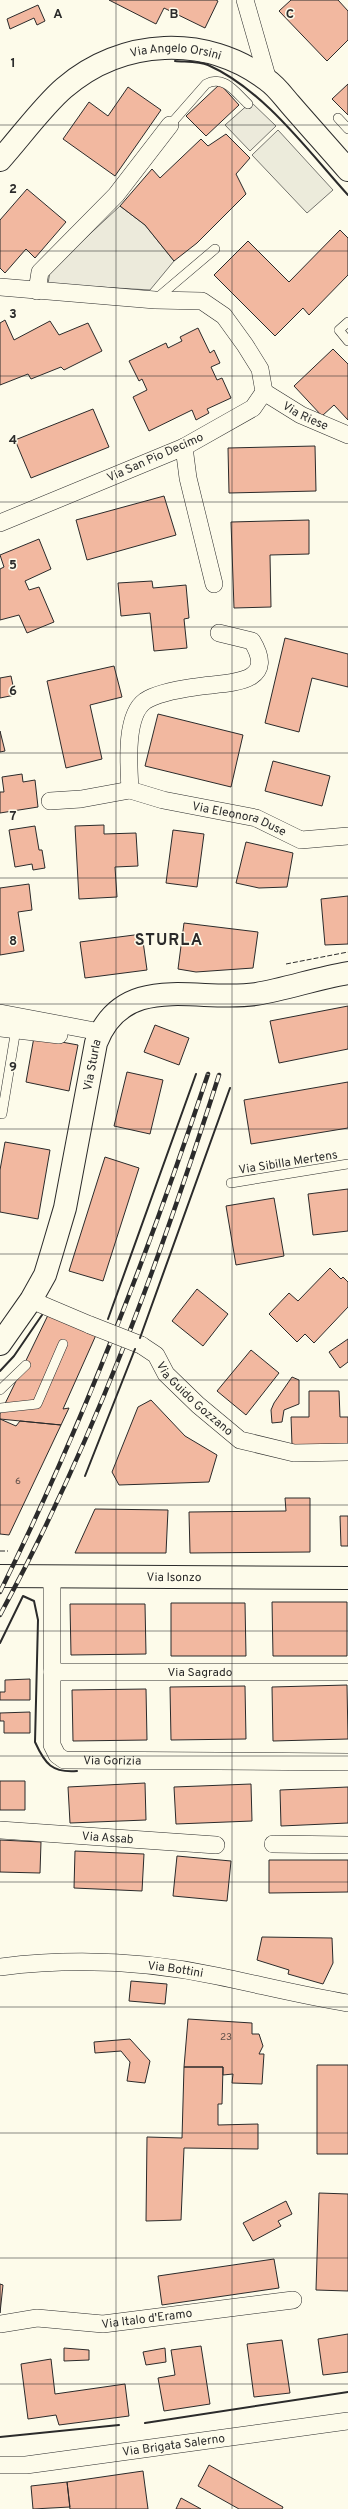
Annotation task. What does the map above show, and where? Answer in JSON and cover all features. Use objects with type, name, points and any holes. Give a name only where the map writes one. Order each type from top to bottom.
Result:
[{"type":"street","points":[[245,0],[268,80]]},
{"type":"street","name":"Via Angelo Orsini","points":[[0,160],[63,88],[94,66],[121,54],[154,48],[196,50],[232,59],[268,80],[348,170]]},
{"type":"street","points":[[37,291],[40,272],[116,195],[170,125]]},
{"type":"street","points":[[0,287],[155,300],[202,301],[224,316],[260,369],[264,392]]},
{"type":"street","name":"Via Riese","points":[[264,392],[301,415],[348,435]]},
{"type":"street","name":"Via San Pio Decimo","points":[[0,523],[184,447],[253,408],[264,392]]},
{"type":"street","points":[[184,447],[188,478],[214,584]]},
{"type":"street","points":[[130,790],[128,763],[130,733],[137,713],[144,701],[194,687],[239,683],[251,678],[258,671],[260,653],[252,641],[220,633]]},
{"type":"street","name":"Via Eleonora Duse","points":[[50,801],[81,799],[130,790],[163,800],[256,818],[300,840],[348,836]]},
{"type":"street","name":"Via Sturla","points":[[0,1344],[31,1300],[45,1275],[65,1208],[98,1038],[119,1009],[149,996],[169,993],[217,995],[256,994],[348,973]]},
{"type":"street","points":[[0,1013],[98,1038]]},
{"type":"street","points":[[8,1028],[70,1037],[98,1038]]},
{"type":"street","name":"Via Guido Gozzano","points":[[31,1300],[141,1345],[156,1355],[166,1374],[198,1405],[240,1440],[294,1453],[348,1452]]},
{"type":"street","name":"Via Isonzo","points":[[0,1576],[348,1578]]},
{"type":"street","name":"Via Gorizia","points":[[52,1576],[52,1745],[57,1755],[64,1760],[348,1762]]},
{"type":"street","name":"Via Sagrado","points":[[52,1672],[348,1672]]},
{"type":"street","name":"Via Assab","points":[[0,1830],[216,1845]]},
{"type":"street","points":[[273,1844],[348,1845]]},
{"type":"street","name":"Via Bottini","points":[[0,1967],[42,1962],[105,1962],[216,1976],[290,1994],[348,2003]]},
{"type":"street","name":"Via Italo d'Eramo","points":[[0,2324],[37,2318],[103,2324],[293,2300]]},
{"type":"street","name":"Via Brigata Salerno","points":[[0,2465],[26,2465],[348,2421]]},
{"type":"lane","points":[[170,125],[206,84],[213,80],[223,82],[248,104]]},
{"type":"lane","points":[[338,118],[348,129]]},
{"type":"lane","points":[[155,300],[215,249]]},
{"type":"lane","points":[[348,322],[340,330],[348,341]]},
{"type":"lane","points":[[2,1114],[8,1028]]},
{"type":"lane","name":"Via Sibilla Mertens","points":[[231,1183],[348,1164]]},
{"type":"lane","points":[[0,1408],[37,1404],[63,1344]]},
{"type":"lane","points":[[0,1390],[26,1365]]},
{"type":"shaded area","points":[[251,102],[276,126],[250,151],[225,125]]},
{"type":"shaded area","points":[[278,130],[333,190],[307,213],[252,155]]},
{"type":"shaded area","points":[[120,206],[145,225],[174,261],[150,290],[48,284],[50,271]]},
{"type":"building","points":[[109,0],[218,1],[205,28],[164,8],[156,24]]},
{"type":"building","points":[[291,0],[338,0],[348,11],[348,40],[327,61],[279,11]]},
{"type":"building","points":[[38,5],[45,21],[37,25],[34,18],[10,29],[7,19]]},
{"type":"building","points":[[220,84],[239,105],[206,136],[186,116]]},
{"type":"building","points":[[348,84],[348,115],[332,99]]},
{"type":"building","points":[[128,87],[161,110],[115,176],[63,139],[89,102],[108,116]]},
{"type":"building","points":[[226,134],[250,158],[236,174],[246,194],[197,243],[174,261],[145,225],[120,206],[152,169],[160,178],[201,139],[208,146]]},
{"type":"building","points":[[27,189],[66,222],[35,258],[26,249],[5,273],[0,268],[0,220]]},
{"type":"building","points":[[340,230],[348,238],[348,275],[309,315],[303,308],[275,336],[214,275],[248,241],[289,282]]},
{"type":"building","points":[[5,320],[14,340],[50,321],[59,335],[88,323],[102,351],[64,370],[61,367],[31,379],[28,374],[0,385],[0,323]]},
{"type":"building","points":[[198,328],[210,353],[214,350],[220,363],[211,367],[217,380],[222,378],[231,398],[207,409],[209,413],[196,420],[192,410],[149,431],[133,397],[147,390],[142,379],[139,381],[129,361],[166,343],[168,348],[182,341],[180,337]]},
{"type":"building","points":[[333,349],[348,364],[348,420],[334,405],[322,416],[294,386]]},
{"type":"building","points":[[93,409],[109,447],[31,478],[15,440]]},
{"type":"building","points":[[315,446],[316,491],[229,493],[228,448]]},
{"type":"building","points":[[164,496],[176,535],[87,560],[76,520]]},
{"type":"building","points":[[309,520],[309,554],[270,555],[271,607],[234,608],[231,522]]},
{"type":"building","points":[[39,539],[51,569],[25,581],[29,590],[39,587],[54,622],[27,633],[19,615],[0,620],[0,569],[4,567],[0,555]]},
{"type":"building","points":[[152,581],[153,588],[186,585],[189,618],[184,619],[187,648],[154,651],[150,613],[121,616],[118,583]]},
{"type":"building","points":[[285,638],[348,654],[348,687],[312,678],[299,732],[265,723]]},
{"type":"building","points":[[114,666],[122,697],[90,705],[102,759],[66,768],[47,681]]},
{"type":"building","points":[[11,676],[15,695],[0,698],[0,678]]},
{"type":"building","points":[[158,714],[243,735],[231,787],[145,766]]},
{"type":"building","points":[[0,731],[5,751],[0,752]]},
{"type":"building","points":[[273,761],[330,776],[322,806],[265,791]]},
{"type":"building","points":[[22,774],[23,782],[35,780],[38,807],[0,813],[0,792],[4,792],[2,777]]},
{"type":"building","points":[[104,825],[104,834],[136,833],[138,866],[115,867],[117,897],[79,899],[75,826]]},
{"type":"building","points":[[35,826],[39,850],[42,850],[45,868],[33,870],[32,864],[15,867],[9,830]]},
{"type":"building","points":[[173,830],[204,834],[197,887],[166,883]]},
{"type":"building","points":[[246,842],[293,853],[287,887],[259,888],[236,883]]},
{"type":"building","points":[[29,884],[32,910],[18,912],[24,951],[0,955],[0,888]]},
{"type":"building","points":[[348,896],[348,944],[325,945],[321,899]]},
{"type":"building","points":[[184,923],[258,932],[253,968],[196,972],[178,969]]},
{"type":"building","points":[[142,934],[147,970],[85,978],[80,942]]},
{"type":"building","points":[[348,1006],[348,1049],[279,1063],[270,1021]]},
{"type":"building","points":[[155,1025],[189,1038],[179,1065],[144,1052]]},
{"type":"building","points":[[34,1037],[78,1045],[69,1091],[26,1082]]},
{"type":"building","points":[[127,1072],[163,1080],[150,1134],[114,1126]]},
{"type":"building","points":[[348,1082],[348,1128],[251,1144],[244,1100]]},
{"type":"building","points":[[5,1142],[50,1150],[38,1219],[0,1212],[0,1170]]},
{"type":"building","points":[[105,1157],[139,1168],[103,1281],[69,1271]]},
{"type":"building","points":[[348,1189],[348,1231],[313,1235],[308,1194]]},
{"type":"building","points":[[274,1198],[284,1256],[236,1265],[226,1206]]},
{"type":"building","points":[[330,1268],[341,1279],[343,1277],[348,1282],[348,1307],[314,1343],[305,1334],[297,1342],[269,1314],[289,1293],[298,1301]]},
{"type":"building","points":[[197,1289],[228,1314],[203,1346],[172,1321]]},
{"type":"building","points":[[49,1313],[96,1335],[63,1409],[69,1408],[61,1425],[0,1419],[0,1414]]},
{"type":"building","points":[[348,1339],[348,1362],[340,1368],[329,1352]]},
{"type":"building","points":[[251,1350],[279,1373],[246,1415],[217,1391]]},
{"type":"building","points":[[292,1377],[299,1380],[299,1404],[284,1410],[282,1422],[272,1423],[271,1410],[274,1403]]},
{"type":"building","points":[[309,1391],[339,1391],[340,1417],[348,1417],[348,1444],[292,1445],[291,1417],[309,1417]]},
{"type":"building","points":[[151,1400],[185,1436],[217,1455],[209,1482],[119,1485],[112,1472],[138,1407]]},
{"type":"building","points":[[0,1419],[16,1426],[20,1421],[61,1425],[9,1535],[0,1534]]},
{"type":"building","points":[[285,1498],[310,1498],[310,1552],[190,1553],[189,1512],[286,1511]]},
{"type":"building","points":[[95,1509],[168,1510],[166,1553],[75,1553]]},
{"type":"building","points":[[340,1516],[348,1516],[348,1546],[341,1546]]},
{"type":"building","points":[[272,1602],[347,1602],[347,1656],[273,1656]]},
{"type":"building","points":[[171,1603],[245,1603],[246,1656],[171,1656]]},
{"type":"building","points":[[70,1604],[145,1604],[146,1654],[71,1655]]},
{"type":"building","points":[[30,1679],[30,1700],[0,1700],[0,1692],[5,1692],[5,1680]]},
{"type":"building","points":[[347,1685],[348,1739],[273,1741],[272,1687]]},
{"type":"building","points":[[245,1686],[246,1739],[171,1740],[170,1687]]},
{"type":"building","points":[[146,1689],[147,1740],[73,1741],[72,1690]]},
{"type":"building","points":[[30,1712],[30,1733],[4,1733],[4,1721],[0,1721],[0,1713]]},
{"type":"building","points":[[0,1781],[25,1781],[25,1810],[0,1810]]},
{"type":"building","points":[[145,1783],[146,1820],[70,1823],[68,1787]]},
{"type":"building","points":[[251,1784],[252,1821],[176,1824],[174,1787]]},
{"type":"building","points":[[348,1787],[348,1823],[281,1826],[280,1790]]},
{"type":"building","points":[[0,1840],[41,1842],[40,1873],[0,1872]]},
{"type":"building","points":[[75,1851],[144,1854],[142,1891],[74,1888]]},
{"type":"building","points":[[177,1856],[231,1861],[227,1901],[173,1896]]},
{"type":"building","points":[[269,1860],[348,1860],[348,1892],[269,1893]]},
{"type":"building","points":[[262,1937],[332,1938],[333,1963],[323,1984],[288,1974],[289,1970],[257,1960]]},
{"type":"building","points":[[131,1981],[167,1984],[165,2004],[129,2001]]},
{"type":"building","points":[[188,2019],[252,2023],[252,2034],[259,2034],[263,2046],[259,2054],[264,2054],[262,2084],[232,2083],[233,2074],[223,2075],[223,2067],[184,2067]]},
{"type":"building","points":[[130,2039],[150,2061],[145,2083],[127,2081],[130,2062],[121,2051],[95,2053],[94,2042]]},
{"type":"building","points":[[317,2065],[348,2065],[348,2154],[317,2154]]},
{"type":"building","points":[[184,2067],[223,2067],[222,2104],[218,2104],[218,2125],[258,2124],[258,2149],[184,2148],[181,2220],[146,2221],[147,2137],[182,2138]]},
{"type":"building","points":[[319,2193],[348,2194],[348,2291],[316,2290]]},
{"type":"building","points":[[286,2201],[292,2214],[278,2221],[281,2226],[253,2241],[243,2223]]},
{"type":"building","points":[[274,2259],[279,2288],[162,2305],[158,2276]]},
{"type":"building","points":[[0,2284],[3,2285],[0,2313]]},
{"type":"building","points":[[348,2334],[348,2372],[323,2375],[318,2339]]},
{"type":"building","points":[[282,2340],[290,2393],[254,2397],[247,2344]]},
{"type":"building","points":[[201,2346],[210,2404],[164,2411],[158,2378],[175,2375],[171,2350]]},
{"type":"building","points":[[64,2348],[89,2350],[89,2360],[64,2361]]},
{"type":"building","points":[[165,2348],[166,2362],[146,2365],[143,2352]]},
{"type":"building","points":[[51,2359],[55,2394],[125,2384],[129,2416],[59,2425],[56,2415],[28,2419],[21,2364]]},
{"type":"building","points":[[209,2465],[283,2507],[282,2509],[239,2509],[198,2486]]},
{"type":"building","points":[[143,2471],[148,2509],[70,2509],[67,2482]]},
{"type":"building","points":[[67,2482],[70,2507],[33,2509],[31,2486]]},
{"type":"building","points":[[181,2498],[201,2509],[176,2509]]},
{"type":"railway","points":[[0,1592],[59,1466],[113,1337],[186,1140],[208,1074]]},
{"type":"railway","points":[[0,1615],[34,1550],[95,1418],[173,1213],[219,1075]]},
{"type":"fence","points":[[286,964],[348,952]]},
{"type":"fence","points":[[0,1551],[8,1551]]},
{"type":"wall","points":[[175,61],[196,62],[208,65],[228,76],[248,90],[284,123],[348,195]]},
{"type":"wall","points":[[108,1319],[196,1074]]},
{"type":"wall","points":[[140,1338],[230,1088]]},
{"type":"wall","points":[[0,1371],[14,1356],[42,1315]]},
{"type":"wall","points":[[85,1476],[135,1349]]},
{"type":"wall","points":[[0,1643],[23,1596],[34,1601],[38,1620],[35,1742],[42,1756],[50,1766],[55,1769],[77,1771]]},
{"type":"wall","points":[[145,2423],[348,2392]]},
{"type":"wall","points":[[0,2437],[119,2425]]},
{"type":"district","name":"STURLA","points":[[169,939]]}]
